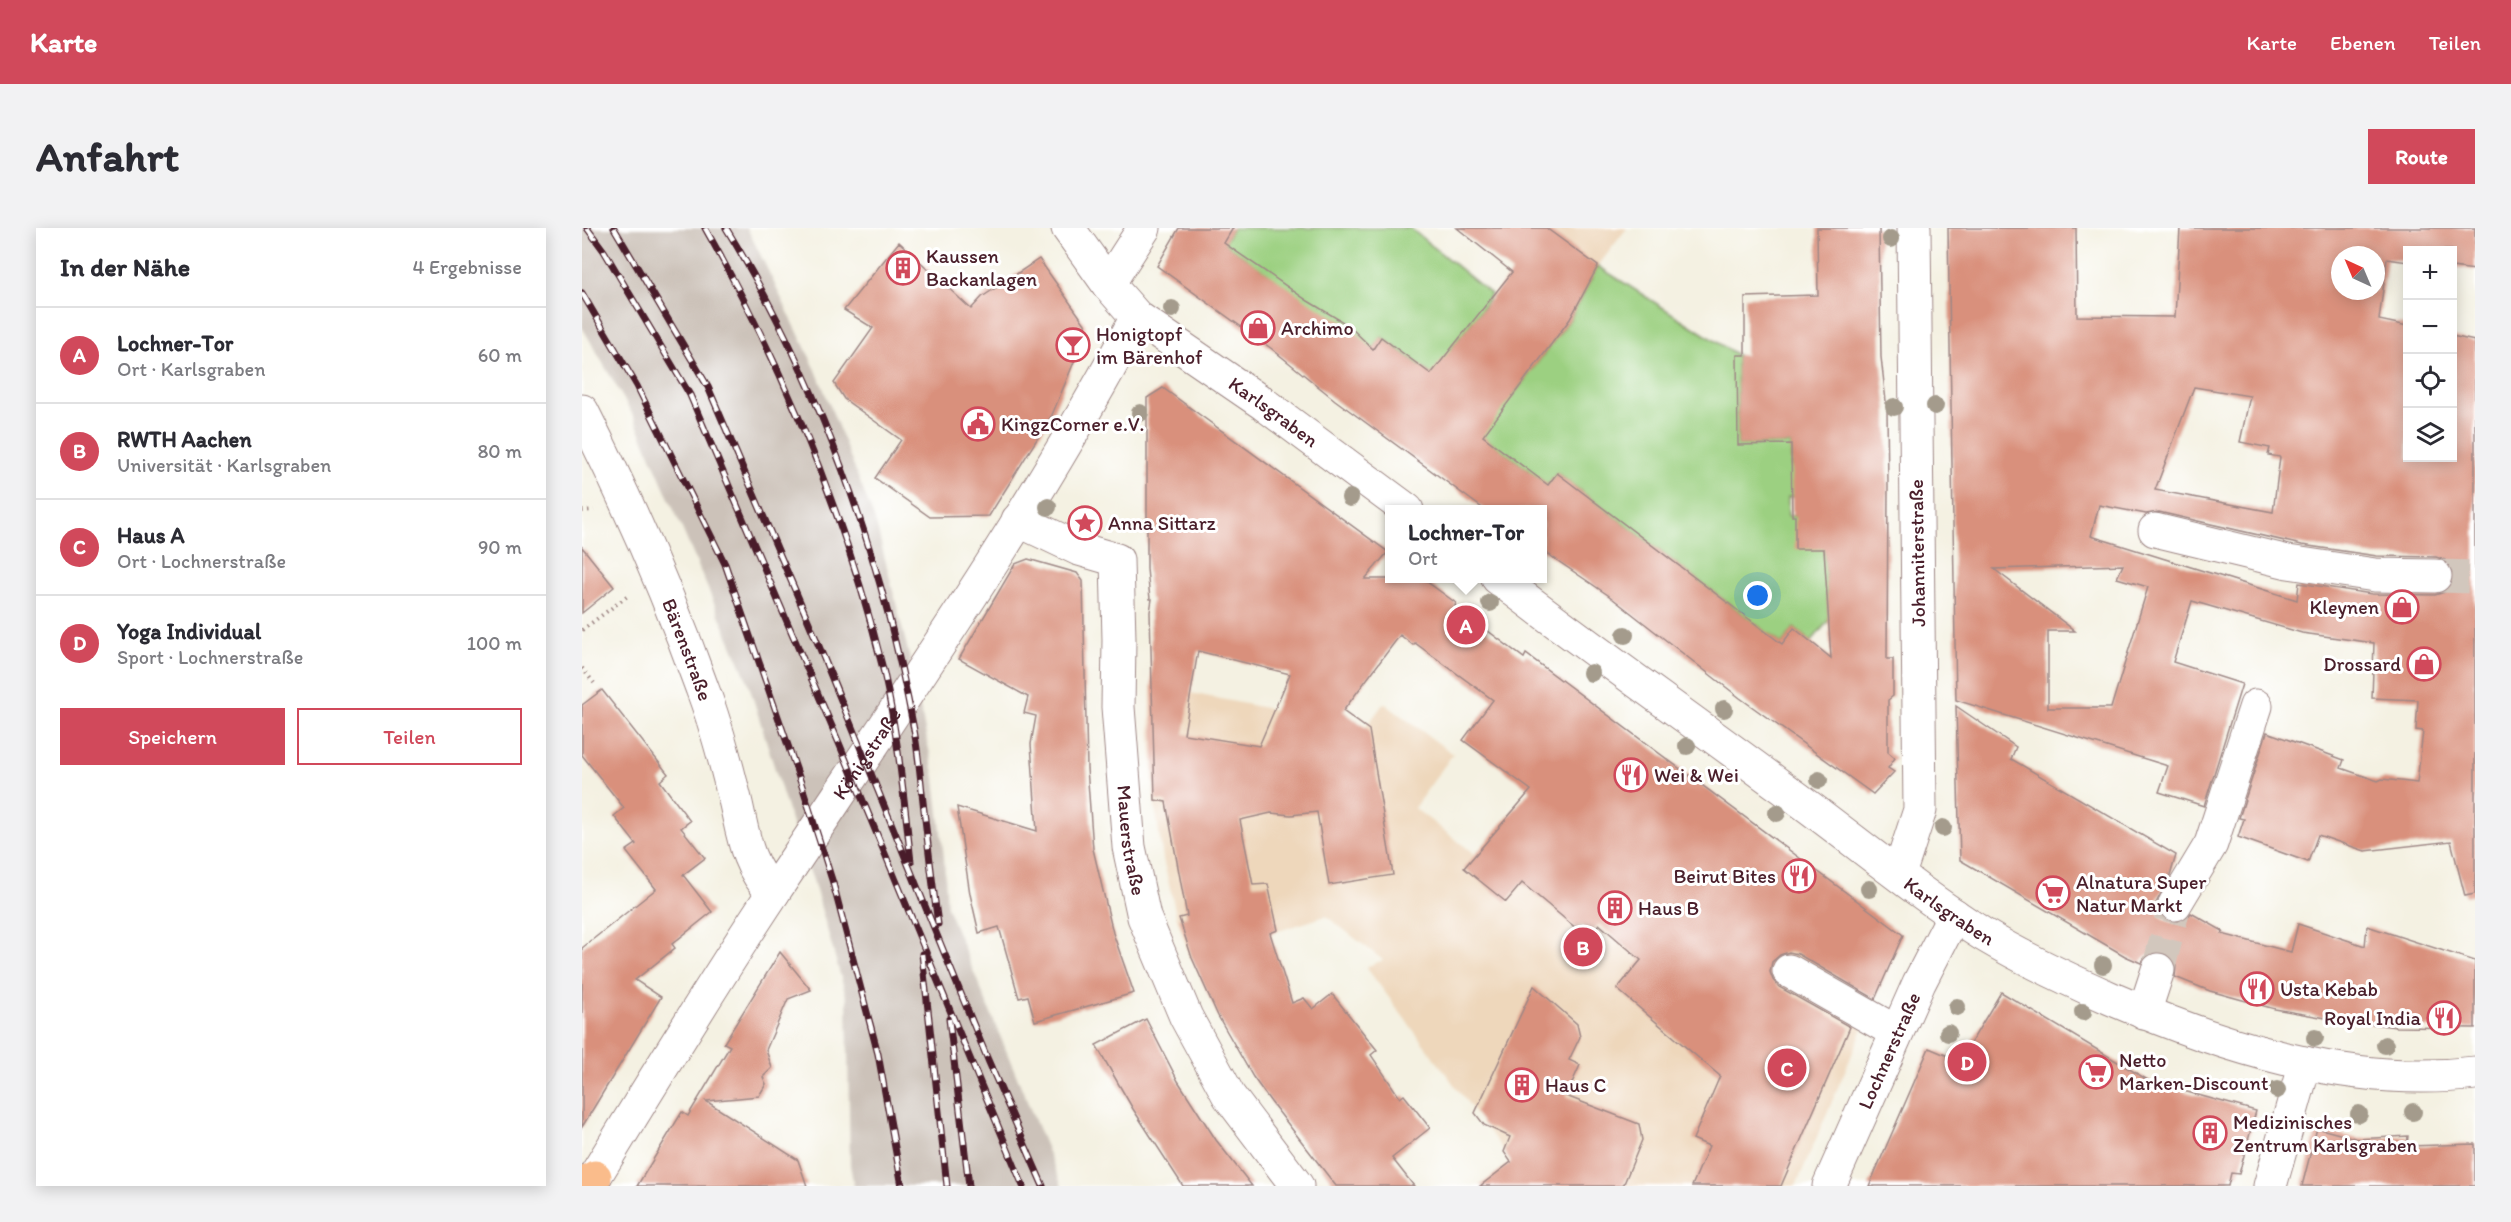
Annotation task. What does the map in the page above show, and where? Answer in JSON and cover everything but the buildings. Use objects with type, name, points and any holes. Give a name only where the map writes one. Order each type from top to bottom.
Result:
[{"type":"street","name":"Karlsgraben","points":[[1068,228],[1108,284],[1137,317],[1264,404],[1400,505]]},
{"type":"street","points":[[1108,284],[1144,228]]},
{"type":"street","name":"Johanniterstraße","points":[[1899,874],[1920,810],[1914,228]]},
{"type":"street","name":"Königstraße","points":[[589,1183],[773,893],[963,609],[1052,467],[1137,317]]},
{"type":"street","name":"Bärenstraße","points":[[582,411],[631,508],[660,576],[704,691],[732,785],[749,858],[759,878],[773,893]]},
{"type":"street","name":"Mauerstraße","points":[[1018,520],[1079,549],[1117,560],[1118,707],[1129,847],[1144,917],[1186,1017],[1229,1096],[1297,1186]]},
{"type":"street","points":[[2155,530],[2288,562],[2375,575],[2435,576]]},
{"type":"street","name":"Karlsgraben","points":[[1503,583],[1954,915],[2032,961],[2144,1013],[2210,1036],[2305,1063],[2358,1072],[2412,1077],[2475,1073]]},
{"type":"street","points":[[2175,904],[2211,844],[2256,706]]},
{"type":"street","name":"Lochnerstraße","points":[[1829,1186],[1918,983],[1954,915]]},
{"type":"street","points":[[2144,1013],[2158,970]]},
{"type":"street","points":[[1789,971],[1896,1032]]},
{"type":"street","points":[[2270,1186],[2305,1063]]},
{"type":"path","points":[[582,630],[634,590],[660,576]]},
{"type":"path","points":[[582,668],[594,683]]},
{"type":"shaded area","points":[[582,228],[747,228],[816,370],[876,523],[910,659],[935,778],[947,907],[1062,1186],[854,1186],[850,1165],[847,999],[813,880],[796,837],[748,682],[634,417],[582,327]]},
{"type":"shaded area","points":[[1546,228],[1627,228],[1598,266]]},
{"type":"shaded area","points":[[1151,685],[1365,728],[1384,703],[1453,754],[1414,808],[1475,854],[1531,790],[1551,761],[1827,967],[1829,986],[1873,1005],[1796,1186],[1530,1186],[1366,967],[1383,960],[1326,916],[1190,959],[1177,918],[1163,859],[1154,800],[1150,725]]},
{"type":"green space","points":[[1233,228],[1410,228],[1491,294],[1481,311],[1451,349],[1512,397],[1570,319],[1598,266],[1737,355],[1738,445],[1791,444],[1791,466],[1827,496],[1788,497],[1788,516],[1827,516],[1824,549],[1829,620],[1811,642],[1794,628],[1782,644],[1557,473],[1548,485],[1481,435],[1491,419],[1382,337],[1373,349],[1224,243]]},
{"type":"tunnel","points":[[2435,576],[2475,577]]},
{"type":"tunnel","points":[[2158,970],[2175,904]]},
{"type":"railway","points":[[587,228],[604,251],[690,395],[839,743],[1023,1186]]},
{"type":"railway","points":[[614,228],[708,387],[816,639],[988,1060],[1043,1186]]},
{"type":"railway","points":[[705,228],[734,281],[786,389],[810,444],[851,557],[869,615],[889,696],[911,862]]},
{"type":"railway","points":[[726,228],[790,346],[818,408],[865,535],[901,665],[914,730],[938,924]]},
{"type":"railway","points":[[582,293],[637,386],[725,564],[833,883],[878,1054],[902,1186]]},
{"type":"railway","points":[[922,954],[947,1186]]},
{"type":"railway","points":[[949,1019],[969,1186]]},
{"type":"place","name":"Kaussen Backanlagen","points":[[903,268]]},
{"type":"place","name":"Archimo","points":[[1258,328]]},
{"type":"place","name":"Honigtopf im Bärenhof","points":[[1073,345]]},
{"type":"place","name":"KingzCorner e.V.","points":[[978,424]]},
{"type":"place","name":"Anna Sittarz","points":[[1085,523]]},
{"type":"place","name":"Kleynen","points":[[2402,607]]},
{"type":"place","name":"Lochner-Tor","points":[[1466,625]]},
{"type":"place","name":"Drossard","points":[[2424,664]]},
{"type":"place","name":"Wei & Wei","points":[[1631,775]]},
{"type":"place","name":"Beirut Bites","points":[[1799,876]]},
{"type":"place","name":"Alnatura Super Natur Markt","points":[[2053,893]]},
{"type":"place","name":"Haus B","points":[[1615,908]]},
{"type":"place","name":"RWTH Aachen","points":[[1583,947]]},
{"type":"place","name":"Usta Kebab","points":[[2257,989]]},
{"type":"place","name":"Royal India","points":[[2444,1018]]},
{"type":"place","name":"Yoga Individual","points":[[1967,1062]]},
{"type":"place","name":"Haus A","points":[[1787,1068]]},
{"type":"place","name":"Netto Marken-Discount","points":[[2096,1072]]},
{"type":"place","name":"Haus C","points":[[1522,1085]]},
{"type":"place","name":"Medizinisches Zentrum Karlsgraben","points":[[2210,1133]]}]
